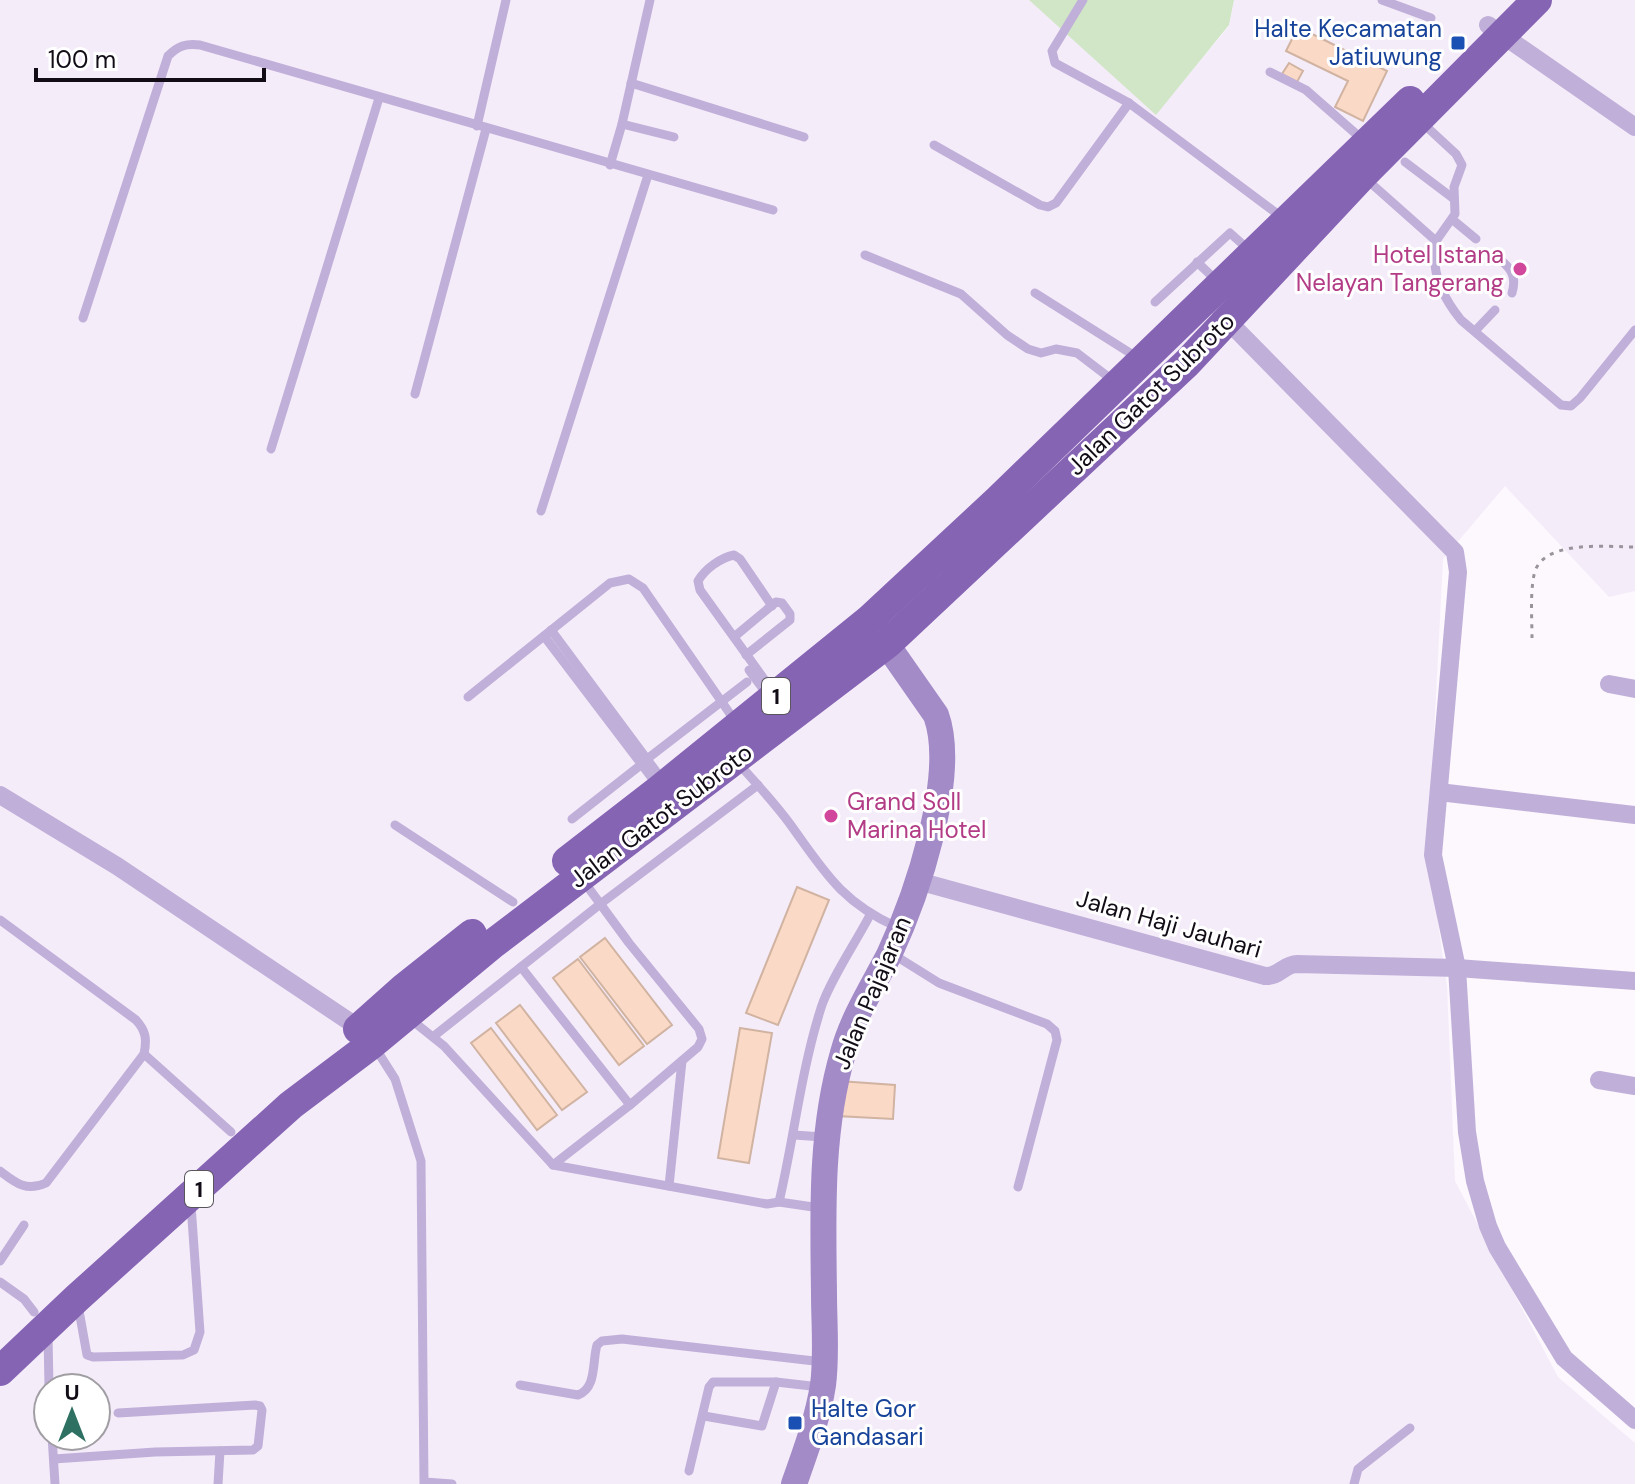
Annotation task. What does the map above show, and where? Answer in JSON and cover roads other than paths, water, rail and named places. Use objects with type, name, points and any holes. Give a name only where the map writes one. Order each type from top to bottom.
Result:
[{"type":"highway","name":"Jalan Gatot Subroto","points":[[184,1189],[231,1132],[366,1036],[405,1015],[580,877],[748,774],[1187,363],[1525,2]]},
{"type":"highway","name":"Jalan Gatot Subroto","points":[[0,1371],[41,1319],[184,1189],[291,1105],[366,1036],[404,988],[663,787],[730,714],[869,620],[997,501],[1366,143],[1496,31]]},
{"type":"highway","name":"Jalan Gatot Subroto","points":[[0,1345],[41,1319]]},
{"type":"main road","name":"Jalan Pajajaran","points":[[794,1484],[824,1374],[823,1209],[832,1092],[844,1048],[895,940],[918,881],[935,816],[941,775],[942,732],[930,704],[869,620]]},
{"type":"street","points":[[1496,31],[1635,127]]},
{"type":"street","points":[[1213,290],[1227,321],[1455,552],[1458,572],[1433,855],[1457,968],[1467,1132],[1475,1181],[1488,1226],[1511,1272],[1564,1358],[1635,1420]]},
{"type":"street","points":[[1609,684],[1635,689]]},
{"type":"street","points":[[1439,792],[1635,815]]},
{"type":"street","points":[[2,800],[117,866],[366,1036]]},
{"type":"street","name":"Jalan Haji Jauhari","points":[[918,881],[1265,976],[1277,975],[1289,965],[1297,964],[1457,968],[1635,981]]},
{"type":"street","points":[[1599,1080],[1635,1086]]},
{"type":"lane","points":[[415,394],[481,128],[506,0]]},
{"type":"lane","points":[[610,165],[650,0]]},
{"type":"lane","points":[[1083,0],[1052,51],[1051,57],[1055,63],[1129,103],[1286,220]]},
{"type":"lane","points":[[1382,0],[1431,18]]},
{"type":"lane","points":[[83,318],[168,56],[188,44],[773,210]]},
{"type":"lane","points":[[1270,72],[1306,90],[1366,143]]},
{"type":"lane","points":[[631,83],[804,137]]},
{"type":"lane","points":[[271,449],[379,98]]},
{"type":"lane","points":[[934,145],[1048,207],[1056,203],[1129,103]]},
{"type":"lane","points":[[622,124],[674,137]]},
{"type":"lane","points":[[1429,129],[1461,161],[1462,169],[1454,187],[1453,220],[1436,241],[1435,261],[1441,290],[1449,305],[1475,331],[1561,405],[1571,406],[1635,330]]},
{"type":"lane","points":[[1405,162],[1454,199]]},
{"type":"lane","points":[[541,511],[648,175]]},
{"type":"lane","points":[[1362,176],[1436,241]]},
{"type":"lane","points":[[1453,220],[1476,239]]},
{"type":"lane","points":[[1155,302],[1230,233],[1251,253]]},
{"type":"lane","points":[[1494,254],[1513,272],[1512,293]]},
{"type":"lane","points":[[865,255],[961,294],[1007,335],[1028,349],[1041,353],[1056,349],[1077,353],[1117,384]]},
{"type":"lane","points":[[1197,262],[1213,290]]},
{"type":"lane","points":[[1035,293],[1141,360]]},
{"type":"lane","points":[[1475,331],[1495,310]]},
{"type":"lane","points":[[765,693],[746,655],[700,590],[698,581],[703,573],[725,557],[734,555],[740,559],[772,606]]},
{"type":"lane","points":[[468,697],[610,583],[629,579],[638,582],[730,714],[645,762],[572,819]]},
{"type":"lane","points":[[734,637],[776,602],[782,603],[790,614],[790,620],[746,655]]},
{"type":"lane","points":[[548,633],[663,787]]},
{"type":"lane","points":[[749,670],[765,693]]},
{"type":"lane","points":[[434,1036],[599,905],[748,774],[837,888],[870,915],[939,983],[1047,1024],[1055,1031],[1057,1040],[1018,1187]]},
{"type":"lane","points":[[395,825],[513,902]]},
{"type":"lane","points":[[553,1165],[630,1105],[698,1047],[702,1039],[699,1029],[580,877]]},
{"type":"lane","points":[[779,1202],[821,1006],[870,915]]},
{"type":"lane","points":[[0,920],[136,1020],[145,1035],[144,1054],[46,1183],[36,1188],[21,1186],[0,1171]]},
{"type":"lane","points":[[521,967],[630,1105]]},
{"type":"lane","points":[[405,1015],[434,1036],[553,1165],[767,1204],[779,1202],[823,1209]]},
{"type":"lane","points":[[366,1036],[395,1079],[421,1161],[424,1483],[452,1484]]},
{"type":"lane","points":[[144,1054],[231,1132]]},
{"type":"lane","points":[[669,1186],[682,1061]]},
{"type":"lane","points":[[794,1135],[828,1138]]},
{"type":"lane","points":[[71,1291],[87,1355],[183,1355],[194,1350],[200,1332],[184,1189]]},
{"type":"lane","points":[[0,1261],[24,1225]]},
{"type":"lane","points":[[0,1282],[24,1299],[41,1319],[47,1372]]},
{"type":"lane","points":[[520,1385],[578,1395],[586,1392],[591,1385],[597,1345],[607,1340],[622,1339],[824,1374]]},
{"type":"lane","points":[[689,1471],[709,1387],[713,1382],[776,1382],[824,1374]]},
{"type":"lane","points":[[704,1416],[762,1426],[776,1382]]},
{"type":"lane","points":[[54,1459],[256,1448],[262,1410],[260,1406],[118,1413]]},
{"type":"lane","points":[[1354,1484],[1358,1469],[1410,1428]]},
{"type":"lane","points":[[218,1484],[220,1451]]},
{"type":"lane","points":[[53,1452],[55,1484]]},
{"type":"place","name":"Halte Kecamatan Jatiuwung","points":[[1458,43]]},
{"type":"place","name":"Hotel Istana Nelayan Tangerang","points":[[1520,269]]},
{"type":"place","name":"Grand Soll Marina Hotel","points":[[831,816]]},
{"type":"place","name":"Halte Gor Gandasari","points":[[795,1423]]}]
